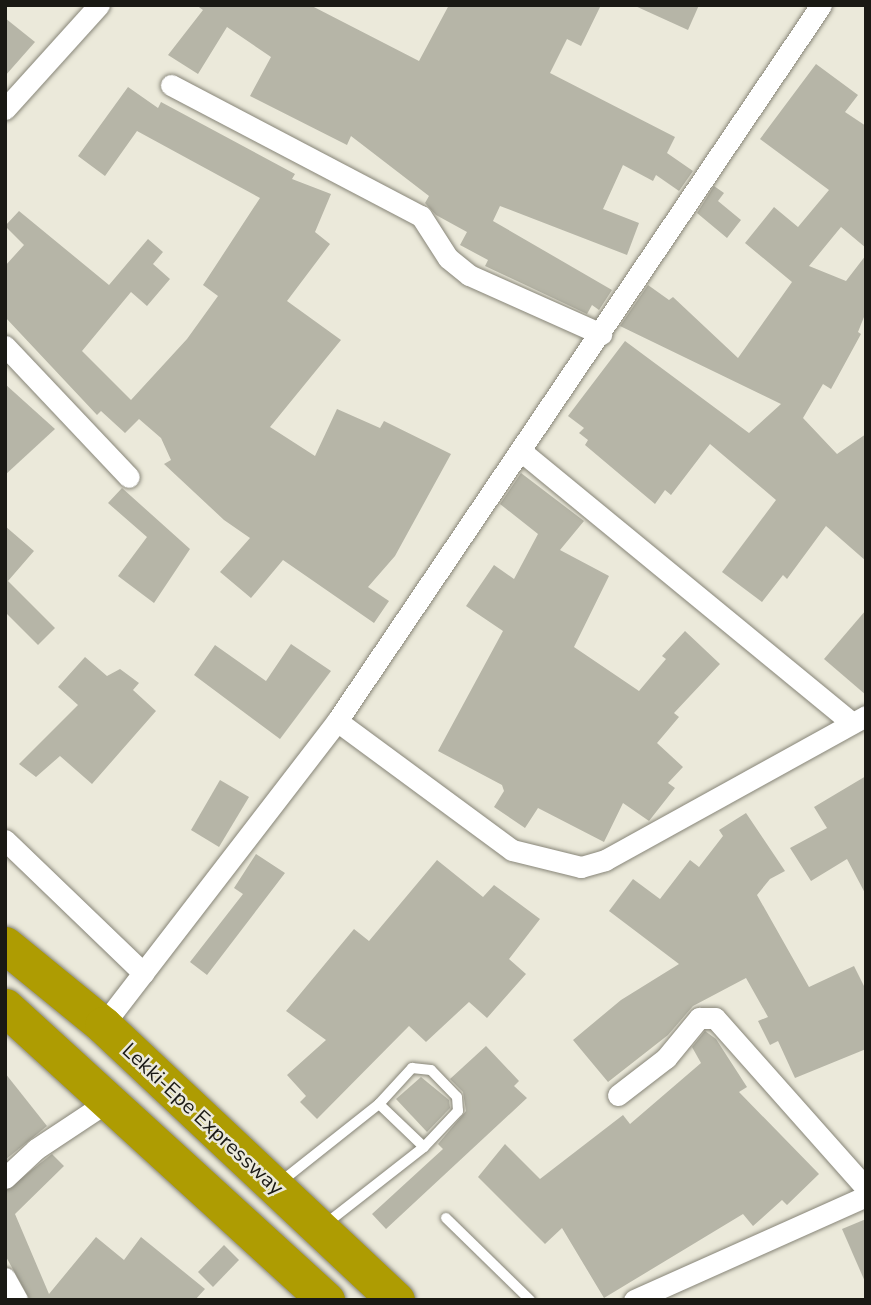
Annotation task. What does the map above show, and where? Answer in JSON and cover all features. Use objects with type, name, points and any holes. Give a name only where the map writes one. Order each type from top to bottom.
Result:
[{"type":"highway","name":"Lekki-Epe Expressway","points":[[5,945],[103,1025],[276,1185],[318,1230],[396,1300]]},
{"type":"highway","points":[[5,1007],[326,1300]]},
{"type":"street","points":[[5,109],[99,5]]},
{"type":"street","points":[[103,1025],[337,721],[821,5]]},
{"type":"street","points":[[171,85],[421,216],[448,258],[469,275],[601,334]]},
{"type":"street","points":[[5,346],[129,477]]},
{"type":"street","points":[[337,721],[512,850],[581,867],[605,860],[859,719],[521,451]]},
{"type":"street","points":[[5,840],[143,973]]},
{"type":"street","points":[[618,1096],[666,1058],[699,1018],[715,1018],[866,1188]]},
{"type":"street","points":[[5,1178],[36,1150],[107,1102]]},
{"type":"street","points":[[634,1300],[866,1196]]},
{"type":"street","points":[[5,1278],[17,1300]]},
{"type":"lane","points":[[276,1185],[379,1104],[412,1068],[431,1070],[459,1104],[424,1147],[318,1230]]},
{"type":"lane","points":[[379,1104],[424,1147]]},
{"type":"lane","points":[[446,1218],[530,1300]]},
{"type":"building","points":[[196,5],[310,5],[419,61],[449,5],[601,5],[581,46],[567,39],[550,73],[675,137],[667,153],[693,171],[679,191],[656,175],[653,181],[623,165],[603,209],[639,223],[627,255],[500,206],[493,221],[612,290],[599,310],[592,305],[587,314],[485,266],[488,260],[460,245],[467,232],[436,215],[425,203],[429,196],[351,136],[347,145],[250,96],[271,57],[227,27],[198,74],[168,55],[203,10]]},
{"type":"building","points":[[633,5],[699,5],[688,30]]},
{"type":"building","points":[[5,18],[35,42],[5,76]]},
{"type":"building","points":[[816,64],[858,95],[845,112],[866,126],[866,248],[841,227],[809,266],[846,281],[866,255],[866,312],[858,332],[861,334],[831,389],[823,384],[803,418],[837,454],[866,434],[866,561],[826,526],[787,579],[783,575],[762,602],[722,572],[776,500],[710,444],[671,495],[665,490],[655,504],[585,445],[588,440],[579,433],[584,428],[568,416],[625,341],[749,433],[781,404],[620,326],[648,285],[669,300],[673,297],[738,358],[792,282],[745,243],[774,207],[798,227],[829,190],[760,139]]},
{"type":"building","points":[[128,87],[158,108],[161,102],[295,174],[292,179],[331,194],[315,232],[330,244],[287,301],[341,340],[270,427],[315,456],[337,409],[380,428],[384,421],[451,454],[395,556],[368,587],[389,601],[374,623],[283,560],[251,598],[220,572],[250,538],[224,520],[164,464],[171,460],[161,438],[139,419],[125,433],[101,411],[97,415],[5,317],[5,266],[24,245],[5,226],[19,211],[109,285],[148,239],[163,252],[153,264],[170,279],[147,306],[131,292],[82,351],[131,400],[187,339],[218,296],[203,285],[260,198],[137,131],[105,176],[78,156]]},
{"type":"building","points":[[714,186],[724,193],[718,201],[741,220],[727,238],[697,213]]},
{"type":"building","points":[[5,384],[55,429],[5,475]]},
{"type":"building","points":[[521,473],[584,521],[560,550],[609,576],[574,647],[639,691],[666,659],[662,656],[685,631],[720,664],[674,713],[679,717],[657,743],[683,767],[668,783],[675,788],[649,821],[623,803],[604,842],[538,808],[525,828],[494,807],[504,791],[502,785],[438,751],[503,631],[466,606],[494,565],[514,579],[538,534],[500,504]]},
{"type":"building","points":[[122,488],[190,549],[154,603],[118,576],[147,537],[108,503]]},
{"type":"building","points":[[5,526],[34,551],[8,581],[55,628],[38,645],[5,612]]},
{"type":"building","points":[[866,610],[866,695],[824,659]]},
{"type":"building","points":[[291,644],[331,671],[280,739],[194,675],[215,645],[266,681]]},
{"type":"building","points":[[85,657],[107,676],[120,669],[139,683],[133,690],[156,711],[92,784],[60,756],[36,777],[19,764],[78,705],[58,687]]},
{"type":"building","points":[[866,776],[866,895],[847,859],[811,881],[790,848],[827,828],[814,807]]},
{"type":"building","points":[[220,780],[249,797],[219,847],[191,830]]},
{"type":"building","points":[[746,813],[785,871],[770,879],[757,895],[809,987],[854,966],[866,990],[866,1049],[795,1078],[778,1041],[770,1045],[758,1021],[768,1017],[746,978],[693,1006],[668,1035],[608,1082],[573,1040],[621,1000],[679,964],[609,911],[633,879],[660,899],[690,860],[699,867],[723,836],[719,830]]},
{"type":"building","points":[[256,854],[285,873],[207,975],[190,962],[243,894],[234,888]]},
{"type":"building","points":[[437,860],[483,897],[494,885],[540,919],[509,959],[526,974],[487,1018],[469,1002],[426,1042],[409,1026],[317,1119],[300,1102],[306,1096],[287,1075],[326,1040],[286,1011],[354,929],[369,941]]},
{"type":"building","points":[[705,1031],[716,1039],[747,1087],[739,1092],[819,1174],[787,1205],[782,1200],[753,1226],[743,1214],[604,1298],[562,1228],[545,1244],[478,1177],[505,1144],[540,1179],[623,1115],[630,1124],[701,1063],[692,1047]]},
{"type":"building","points":[[486,1046],[519,1081],[514,1086],[527,1098],[386,1229],[372,1214],[443,1149],[438,1144],[466,1111],[463,1092],[450,1079]]},
{"type":"building","points":[[5,1073],[47,1126],[5,1160]]},
{"type":"building","points":[[421,1077],[449,1100],[450,1108],[427,1132],[396,1099]]},
{"type":"building","points":[[52,1154],[64,1166],[15,1214],[49,1294],[96,1237],[124,1260],[141,1237],[205,1289],[195,1300],[30,1300],[5,1255],[5,1191]]},
{"type":"building","points":[[866,1219],[866,1284],[842,1229]]},
{"type":"building","points":[[224,1245],[239,1260],[213,1287],[198,1272]]}]
